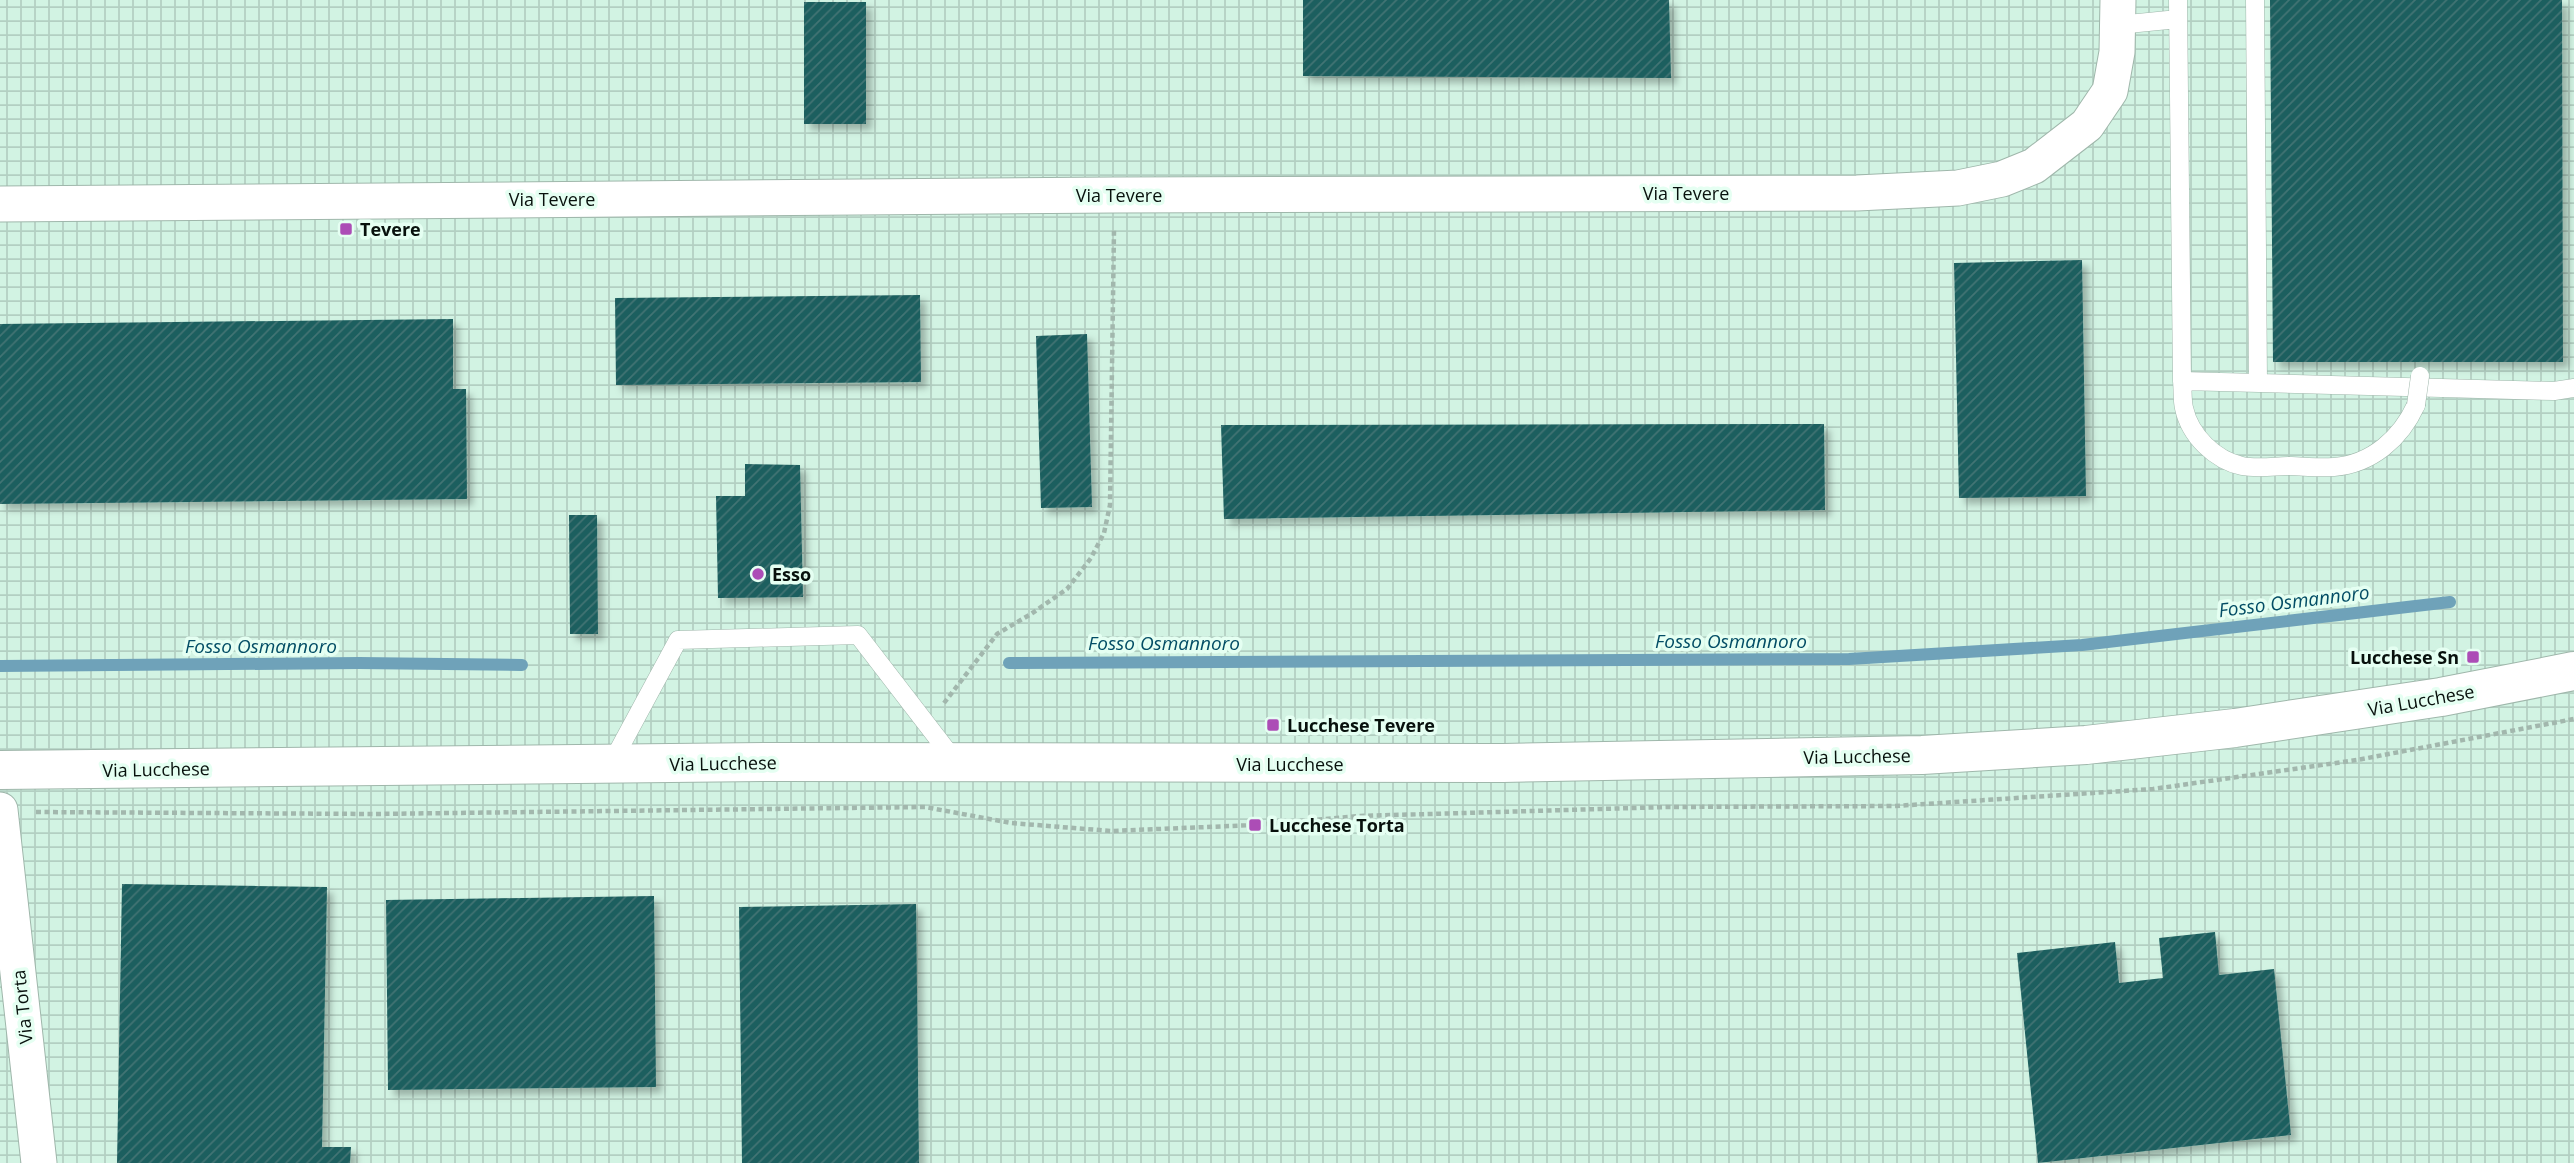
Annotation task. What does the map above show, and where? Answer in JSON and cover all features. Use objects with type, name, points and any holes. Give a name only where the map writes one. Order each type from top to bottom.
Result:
[{"type":"main road","name":"Via Lucchese","points":[[0,770],[611,764],[1503,763],[1923,755],[2086,745],[2235,728],[2441,697],[2574,671]]},
{"type":"street","name":"Via Tevere","points":[[0,204],[1115,195],[1857,193],[1958,188],[2002,179],[2034,166],[2087,125],[2110,91],[2117,52],[2118,12]]},
{"type":"street","name":"Via Torta","points":[[0,810],[39,1163]]},
{"type":"lane","points":[[2178,0],[2182,381],[2183,407],[2190,425],[2202,443],[2222,458],[2243,466],[2336,467],[2384,449],[2391,442],[2409,420],[2416,405],[2421,372]]},
{"type":"lane","points":[[2255,0],[2258,383]]},
{"type":"lane","points":[[2118,12],[2178,19]]},
{"type":"lane","points":[[2182,381],[2554,391],[2574,388]]},
{"type":"lane","points":[[611,764],[678,640],[858,635],[957,763]]},
{"type":"path","points":[[928,723],[997,634],[1067,589],[1091,558],[1104,533],[1110,505],[1115,195]]},
{"type":"shaded area","points":[[0,0],[2574,0],[2574,1163],[0,1163]]},
{"type":"building","points":[[1303,0],[1669,0],[1671,78],[1303,76]]},
{"type":"building","points":[[2270,0],[2562,0],[2563,362],[2273,362]]},
{"type":"building","points":[[804,2],[866,2],[866,124],[804,124]]},
{"type":"building","points":[[2082,260],[2086,496],[1959,498],[1954,263]]},
{"type":"building","points":[[920,295],[921,382],[616,385],[615,298]]},
{"type":"building","points":[[453,319],[453,389],[466,389],[467,499],[0,504],[0,324]]},
{"type":"building","points":[[1087,334],[1092,507],[1041,508],[1036,336]]},
{"type":"building","points":[[1824,424],[1825,510],[1224,519],[1221,425]]},
{"type":"building","points":[[745,464],[800,465],[803,597],[718,598],[716,496],[745,496]]},
{"type":"building","points":[[569,515],[597,515],[598,634],[570,634]]},
{"type":"building","points":[[122,884],[327,887],[322,1147],[351,1147],[350,1163],[117,1163]]},
{"type":"building","points":[[654,896],[656,1087],[388,1090],[386,900]]},
{"type":"building","points":[[916,904],[919,1163],[742,1163],[739,907]]},
{"type":"building","points":[[2215,932],[2219,975],[2274,969],[2291,1135],[2038,1163],[2017,953],[2115,942],[2119,983],[2163,978],[2159,938]]},
{"type":"waterway","name":"Fosso Osmannoro","points":[[1009,663],[1849,659],[2082,645],[2450,602]]},
{"type":"waterway","name":"Fosso Osmannoro","points":[[0,666],[359,663],[522,665]]},
{"type":"place","name":"Tevere","points":[[346,229]]},
{"type":"place","name":"Esso","points":[[758,574]]},
{"type":"place","name":"Lucchese Sn","points":[[2473,657]]},
{"type":"place","name":"Lucchese Tevere","points":[[1273,725]]},
{"type":"place","name":"Lucchese Torta","points":[[1255,825]]}]
